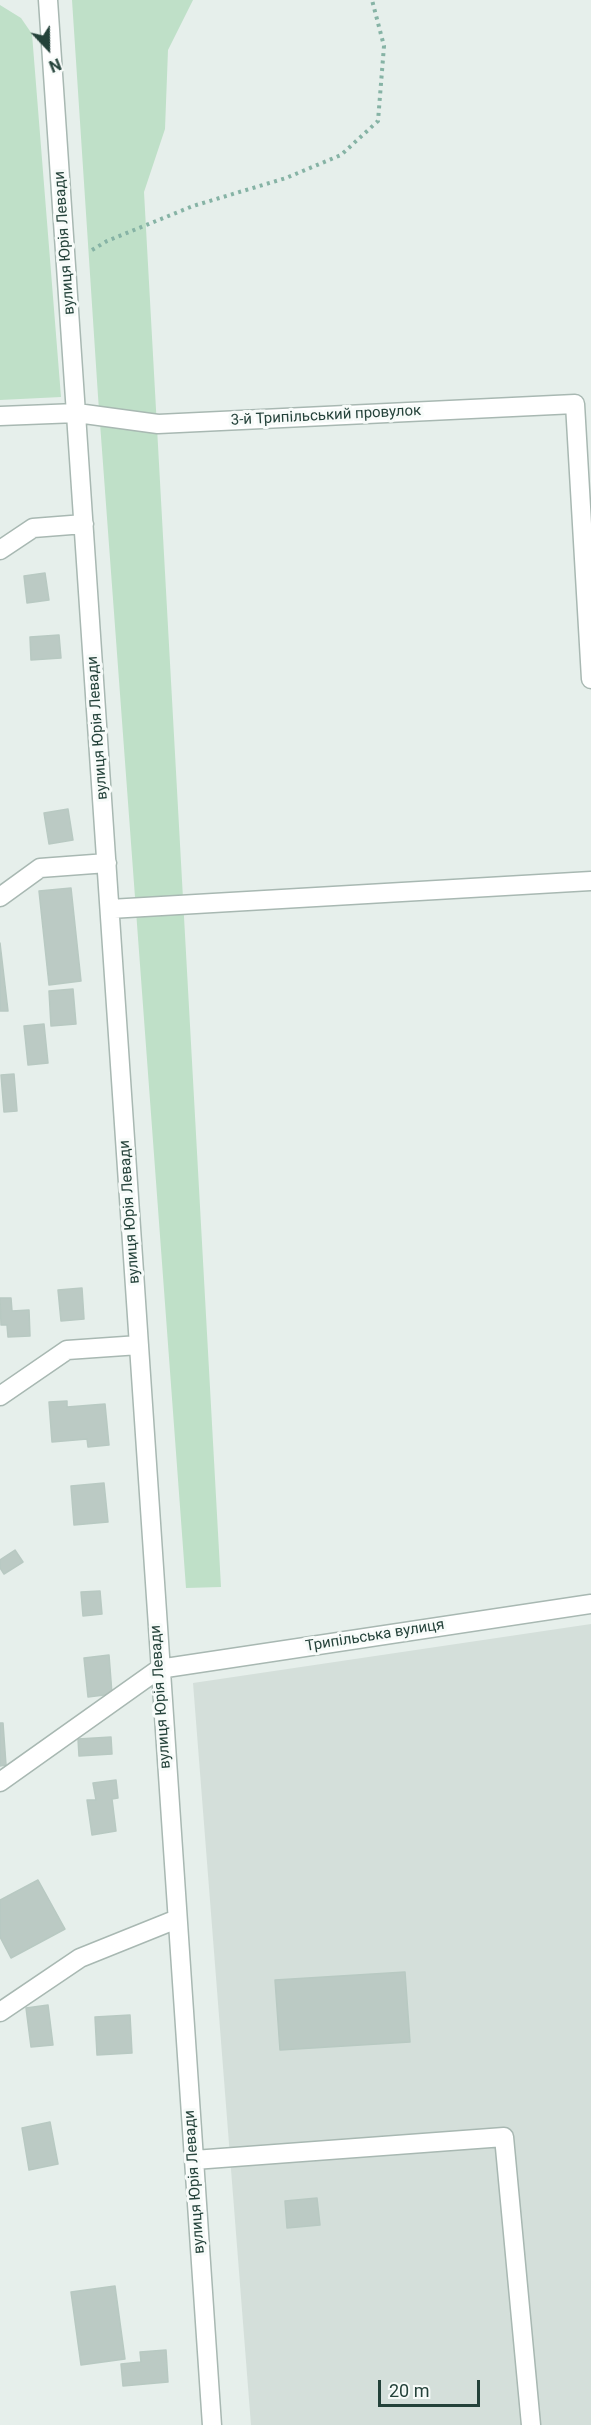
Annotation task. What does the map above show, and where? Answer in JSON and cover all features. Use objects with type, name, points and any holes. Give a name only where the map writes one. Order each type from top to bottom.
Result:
[{"type":"street","name":"вулиця Юрія Левади","points":[[48,0],[159,1669],[212,2425]]},
{"type":"street","name":"3-й Трипільський провулок","points":[[0,416],[77,413],[158,424],[575,404],[591,679]]},
{"type":"street","points":[[0,550],[33,528],[84,524]]},
{"type":"street","points":[[0,897],[40,868],[107,863]]},
{"type":"street","points":[[110,909],[591,881]]},
{"type":"street","points":[[0,1396],[67,1350],[139,1345]]},
{"type":"street","name":"Трипільська вулиця","points":[[159,1669],[591,1604]]},
{"type":"street","points":[[0,1782],[159,1669]]},
{"type":"street","points":[[0,2012],[80,1958],[177,1919]]},
{"type":"street","points":[[194,2160],[504,2137],[531,2425]]},
{"type":"path","points":[[67,265],[107,241],[182,210],[286,178],[341,154],[378,121],[384,46],[372,0]]},
{"type":"shaded area","points":[[591,1624],[591,2425],[251,2425],[193,1683]]},
{"type":"green space","points":[[72,0],[193,0],[168,50],[165,129],[144,192],[221,1587],[186,1588],[98,396]]},
{"type":"green space","points":[[0,5],[21,18],[32,34],[61,397],[0,400]]},
{"type":"building","points":[[45,573],[49,600],[27,603],[24,576]]},
{"type":"building","points":[[59,635],[61,658],[31,660],[30,637]]},
{"type":"building","points":[[68,809],[73,840],[49,844],[44,813]]},
{"type":"building","points":[[71,888],[81,981],[49,985],[39,891]]},
{"type":"building","points":[[0,943],[8,1011],[0,1011]]},
{"type":"building","points":[[73,989],[76,1024],[51,1026],[49,991]]},
{"type":"building","points":[[44,1024],[48,1063],[28,1065],[24,1026]]},
{"type":"building","points":[[14,1074],[17,1111],[4,1112],[1,1075]]},
{"type":"building","points":[[82,1288],[84,1319],[61,1321],[58,1290]]},
{"type":"building","points":[[0,1298],[11,1298],[12,1311],[29,1310],[30,1336],[8,1337],[7,1325],[1,1325]]},
{"type":"building","points":[[67,1401],[67,1407],[105,1404],[109,1445],[88,1447],[87,1439],[52,1442],[49,1402]]},
{"type":"building","points":[[104,1483],[108,1522],[74,1525],[71,1486]]},
{"type":"building","points":[[15,1550],[23,1562],[4,1574],[0,1568],[0,1560]]},
{"type":"building","points":[[100,1591],[102,1614],[83,1616],[81,1592]]},
{"type":"building","points":[[109,1655],[112,1694],[88,1697],[84,1658]]},
{"type":"building","points":[[0,1723],[3,1723],[6,1765],[0,1766]]},
{"type":"building","points":[[111,1737],[112,1754],[79,1756],[78,1739]]},
{"type":"building","points":[[116,1780],[118,1798],[112,1799],[116,1831],[92,1835],[87,1800],[96,1800],[93,1783]]},
{"type":"building","points":[[38,1880],[65,1929],[11,1958],[0,1937],[0,1900]]},
{"type":"building","points":[[405,1972],[410,2042],[280,2050],[275,1980]]},
{"type":"building","points":[[48,2005],[53,2045],[31,2047],[26,2008]]},
{"type":"building","points":[[130,2015],[132,2053],[97,2055],[95,2017]]},
{"type":"building","points":[[50,2122],[58,2164],[29,2170],[22,2128]]},
{"type":"building","points":[[317,2198],[320,2225],[287,2228],[285,2201]]},
{"type":"building","points":[[115,2286],[125,2359],[81,2365],[71,2292]]},
{"type":"building","points":[[166,2350],[168,2382],[123,2386],[121,2364],[141,2362],[140,2352]]}]
